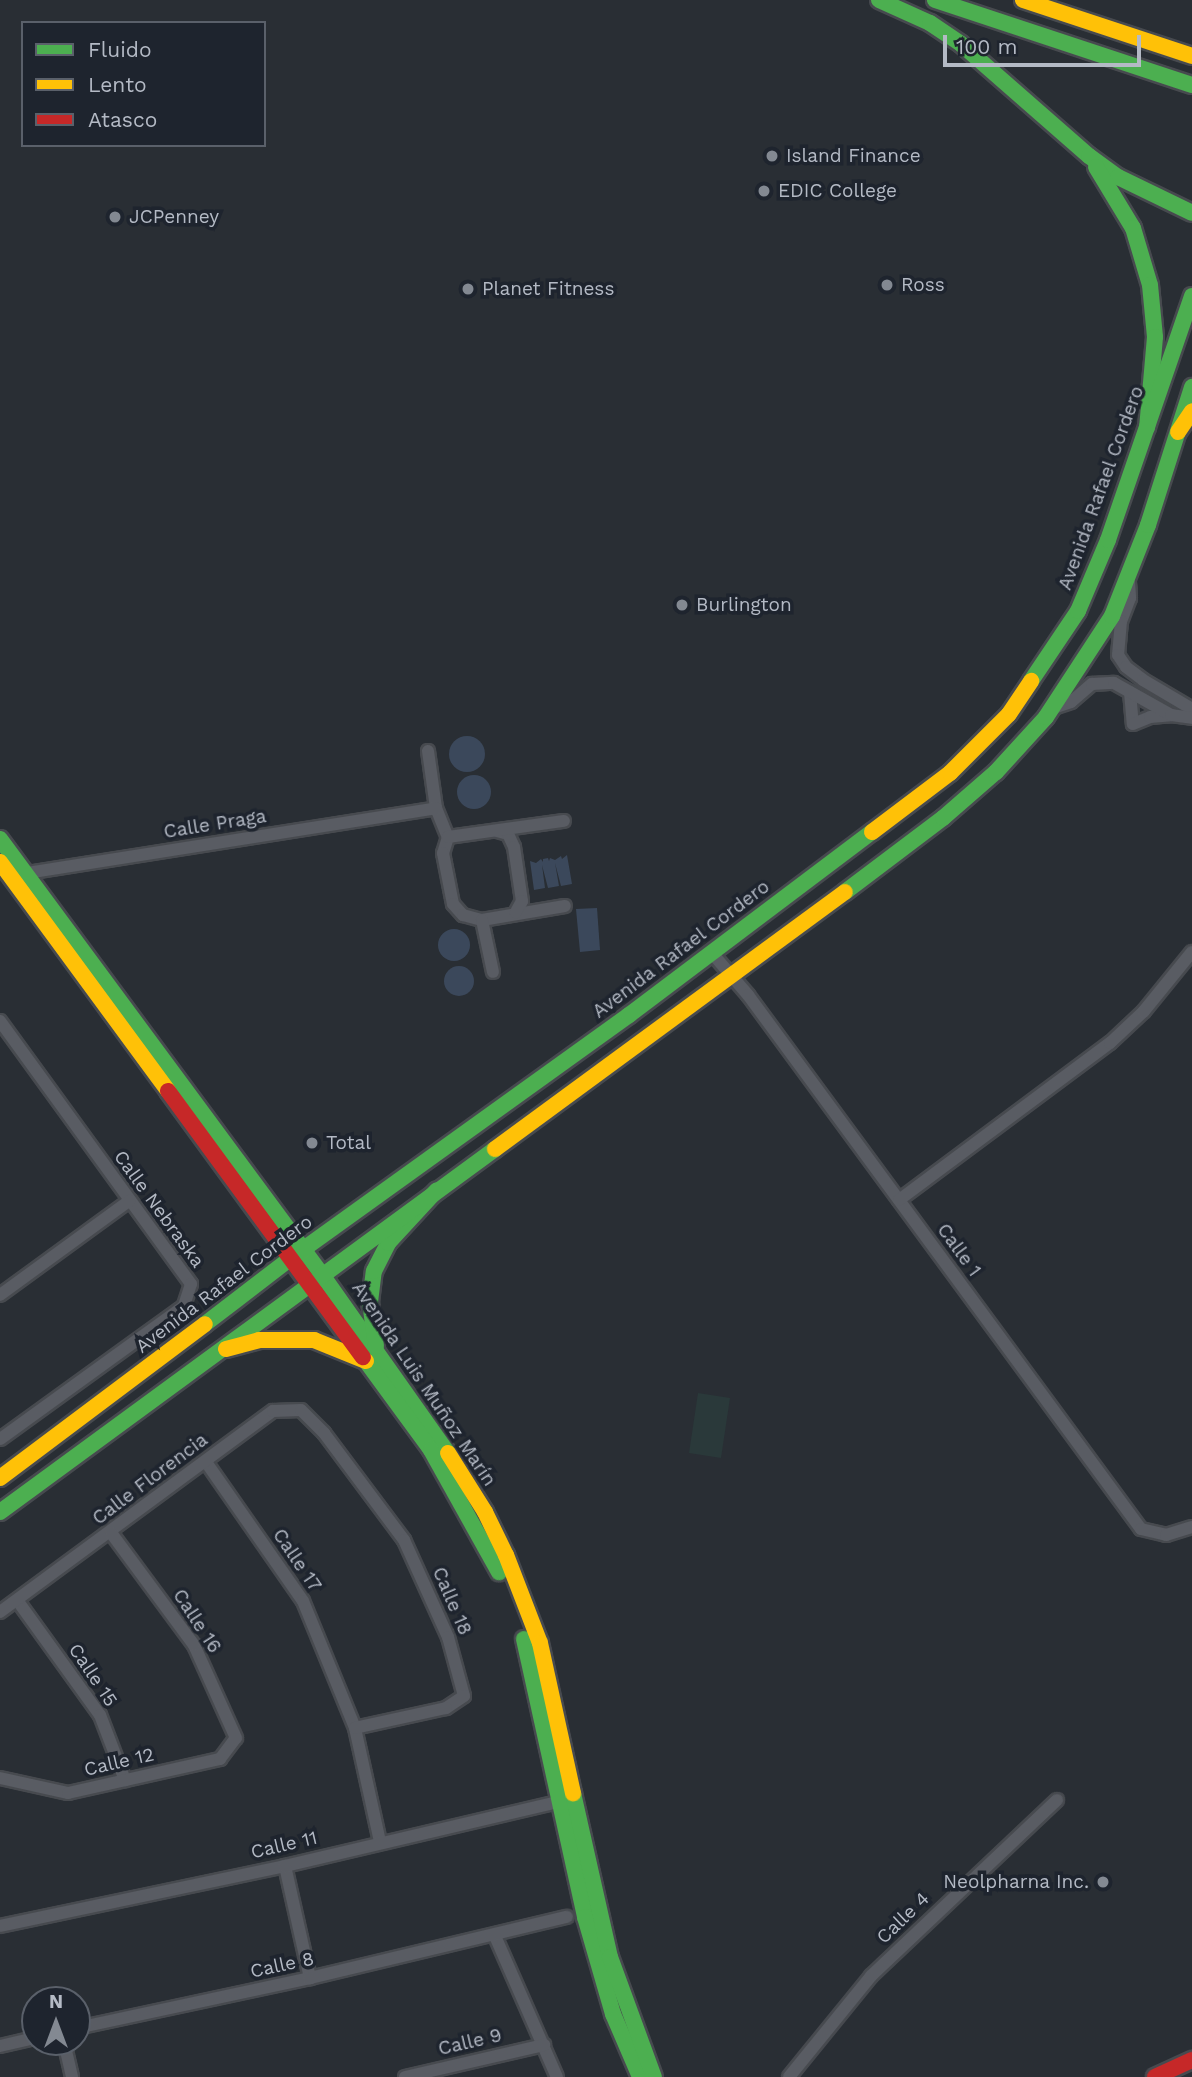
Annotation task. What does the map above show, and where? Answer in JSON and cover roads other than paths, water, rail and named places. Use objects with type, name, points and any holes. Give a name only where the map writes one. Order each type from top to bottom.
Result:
[{"type":"main road","points":[[879,0],[929,23],[961,44],[993,69],[1089,156],[1150,195],[1192,213]]},
{"type":"main road","points":[[935,0],[1192,85]]},
{"type":"main road","points":[[1023,0],[1192,56]]},
{"type":"main road","points":[[1089,156],[1133,228],[1146,263],[1154,303],[1155,337],[1147,428]]},
{"type":"main road","name":"Avenida Rafael Cordero","points":[[0,1478],[25,1462],[297,1254],[711,952],[950,773],[1009,714],[1078,611],[1108,540],[1192,296]]},
{"type":"main road","points":[[0,1512],[732,976],[943,818],[996,772],[1053,708],[1112,616],[1128,578],[1192,387]]},
{"type":"main road","points":[[1178,432],[1192,411]]},
{"type":"main road","name":"Avenida Luis Muñoz Marín","points":[[0,839],[12,876]]},
{"type":"main road","name":"Avenida Luis Muñoz Marín","points":[[0,862],[372,1356],[438,1462],[502,1578],[529,1653],[610,1957],[654,2077]]},
{"type":"main road","points":[[226,1349],[259,1340],[314,1340],[372,1356],[370,1302],[374,1271],[388,1243],[437,1190]]},
{"type":"main road","name":"Avenida Luis Muñoz Marín","points":[[568,1799],[585,1917],[604,1986],[639,2077]]},
{"type":"main road","points":[[1155,2077],[1192,2060]]},
{"type":"street","points":[[1128,578],[1130,598],[1121,621],[1118,655],[1126,667],[1143,680],[1192,709]]},
{"type":"street","points":[[1053,708],[1070,702],[1092,684],[1114,683],[1171,715]]},
{"type":"street","points":[[1130,692],[1133,724],[1150,717],[1171,715],[1192,719]]},
{"type":"street","points":[[428,751],[436,808],[448,837],[443,853],[453,904],[463,915],[482,920],[516,912],[565,906]]},
{"type":"street","name":"Calle Praga","points":[[12,876],[436,808]]},
{"type":"street","points":[[448,837],[564,821]]},
{"type":"street","points":[[497,831],[508,834],[514,847],[522,901],[516,912]]},
{"type":"street","points":[[482,920],[493,972]]},
{"type":"street","name":"Calle 1","points":[[711,952],[732,976],[1142,1530],[1166,1535],[1192,1527]]},
{"type":"street","points":[[899,1200],[1110,1043],[1144,1011],[1192,952]]},
{"type":"street","name":"Calle Nebraska","points":[[0,1021],[191,1284],[184,1306],[0,1439]]},
{"type":"street","points":[[0,1295],[129,1200]]},
{"type":"street","name":"Calle Florencia","points":[[0,1612],[273,1411],[301,1410],[324,1433]]},
{"type":"street","name":"Calle 18","points":[[324,1433],[404,1540],[448,1637],[464,1696],[446,1708],[355,1728]]},
{"type":"street","name":"Calle 17","points":[[206,1462],[303,1601],[355,1728],[380,1842]]},
{"type":"street","name":"Calle 16","points":[[111,1532],[194,1645],[236,1738]]},
{"type":"street","name":"Calle 15","points":[[17,1600],[100,1715],[125,1780]]},
{"type":"street","name":"Calle 12","points":[[0,1778],[68,1793],[220,1759],[236,1738]]},
{"type":"street","name":"Calle 11","points":[[0,1926],[285,1866],[568,1799]]},
{"type":"street","name":"Calle 4","points":[[789,2077],[871,1976],[1057,1800]]},
{"type":"street","points":[[285,1866],[310,1979]]},
{"type":"street","name":"Calle 8","points":[[91,2025],[310,1979],[567,1917]]},
{"type":"street","points":[[495,1936],[557,2077]]},
{"type":"street","points":[[0,2046],[21,2041]]},
{"type":"street","name":"Calle 9","points":[[405,2077],[544,2045]]},
{"type":"street","points":[[67,2056],[72,2077]]},
{"type":"water","points":[[467,736],[479,742],[485,754],[479,766],[467,772],[455,766],[449,754],[455,742]]},
{"type":"water","points":[[474,775],[486,780],[491,792],[486,804],[474,809],[462,804],[457,792],[462,780]]},
{"type":"water","points":[[567,855],[572,884],[561,886],[555,863],[559,886],[548,888],[542,865],[545,888],[534,890],[530,861],[536,863],[541,859],[543,862],[543,859],[555,860],[561,856],[562,859]]},
{"type":"water","points":[[597,908],[600,950],[580,952],[576,909]]},
{"type":"water","points":[[454,929],[465,934],[470,945],[465,956],[454,961],[443,956],[438,945],[443,934]]},
{"type":"water","points":[[459,966],[470,970],[474,981],[470,992],[459,996],[448,992],[444,981],[448,970]]},
{"type":"place","name":"Island Finance","points":[[772,156]]},
{"type":"place","name":"EDIC College","points":[[764,191]]},
{"type":"place","name":"JCPenney","points":[[115,217]]},
{"type":"place","name":"Ross","points":[[887,285]]},
{"type":"place","name":"Planet Fitness","points":[[468,289]]},
{"type":"place","name":"Burlington","points":[[682,605]]},
{"type":"place","name":"Total","points":[[312,1143]]},
{"type":"place","name":"Neolpharna Inc.","points":[[1103,1882]]}]
